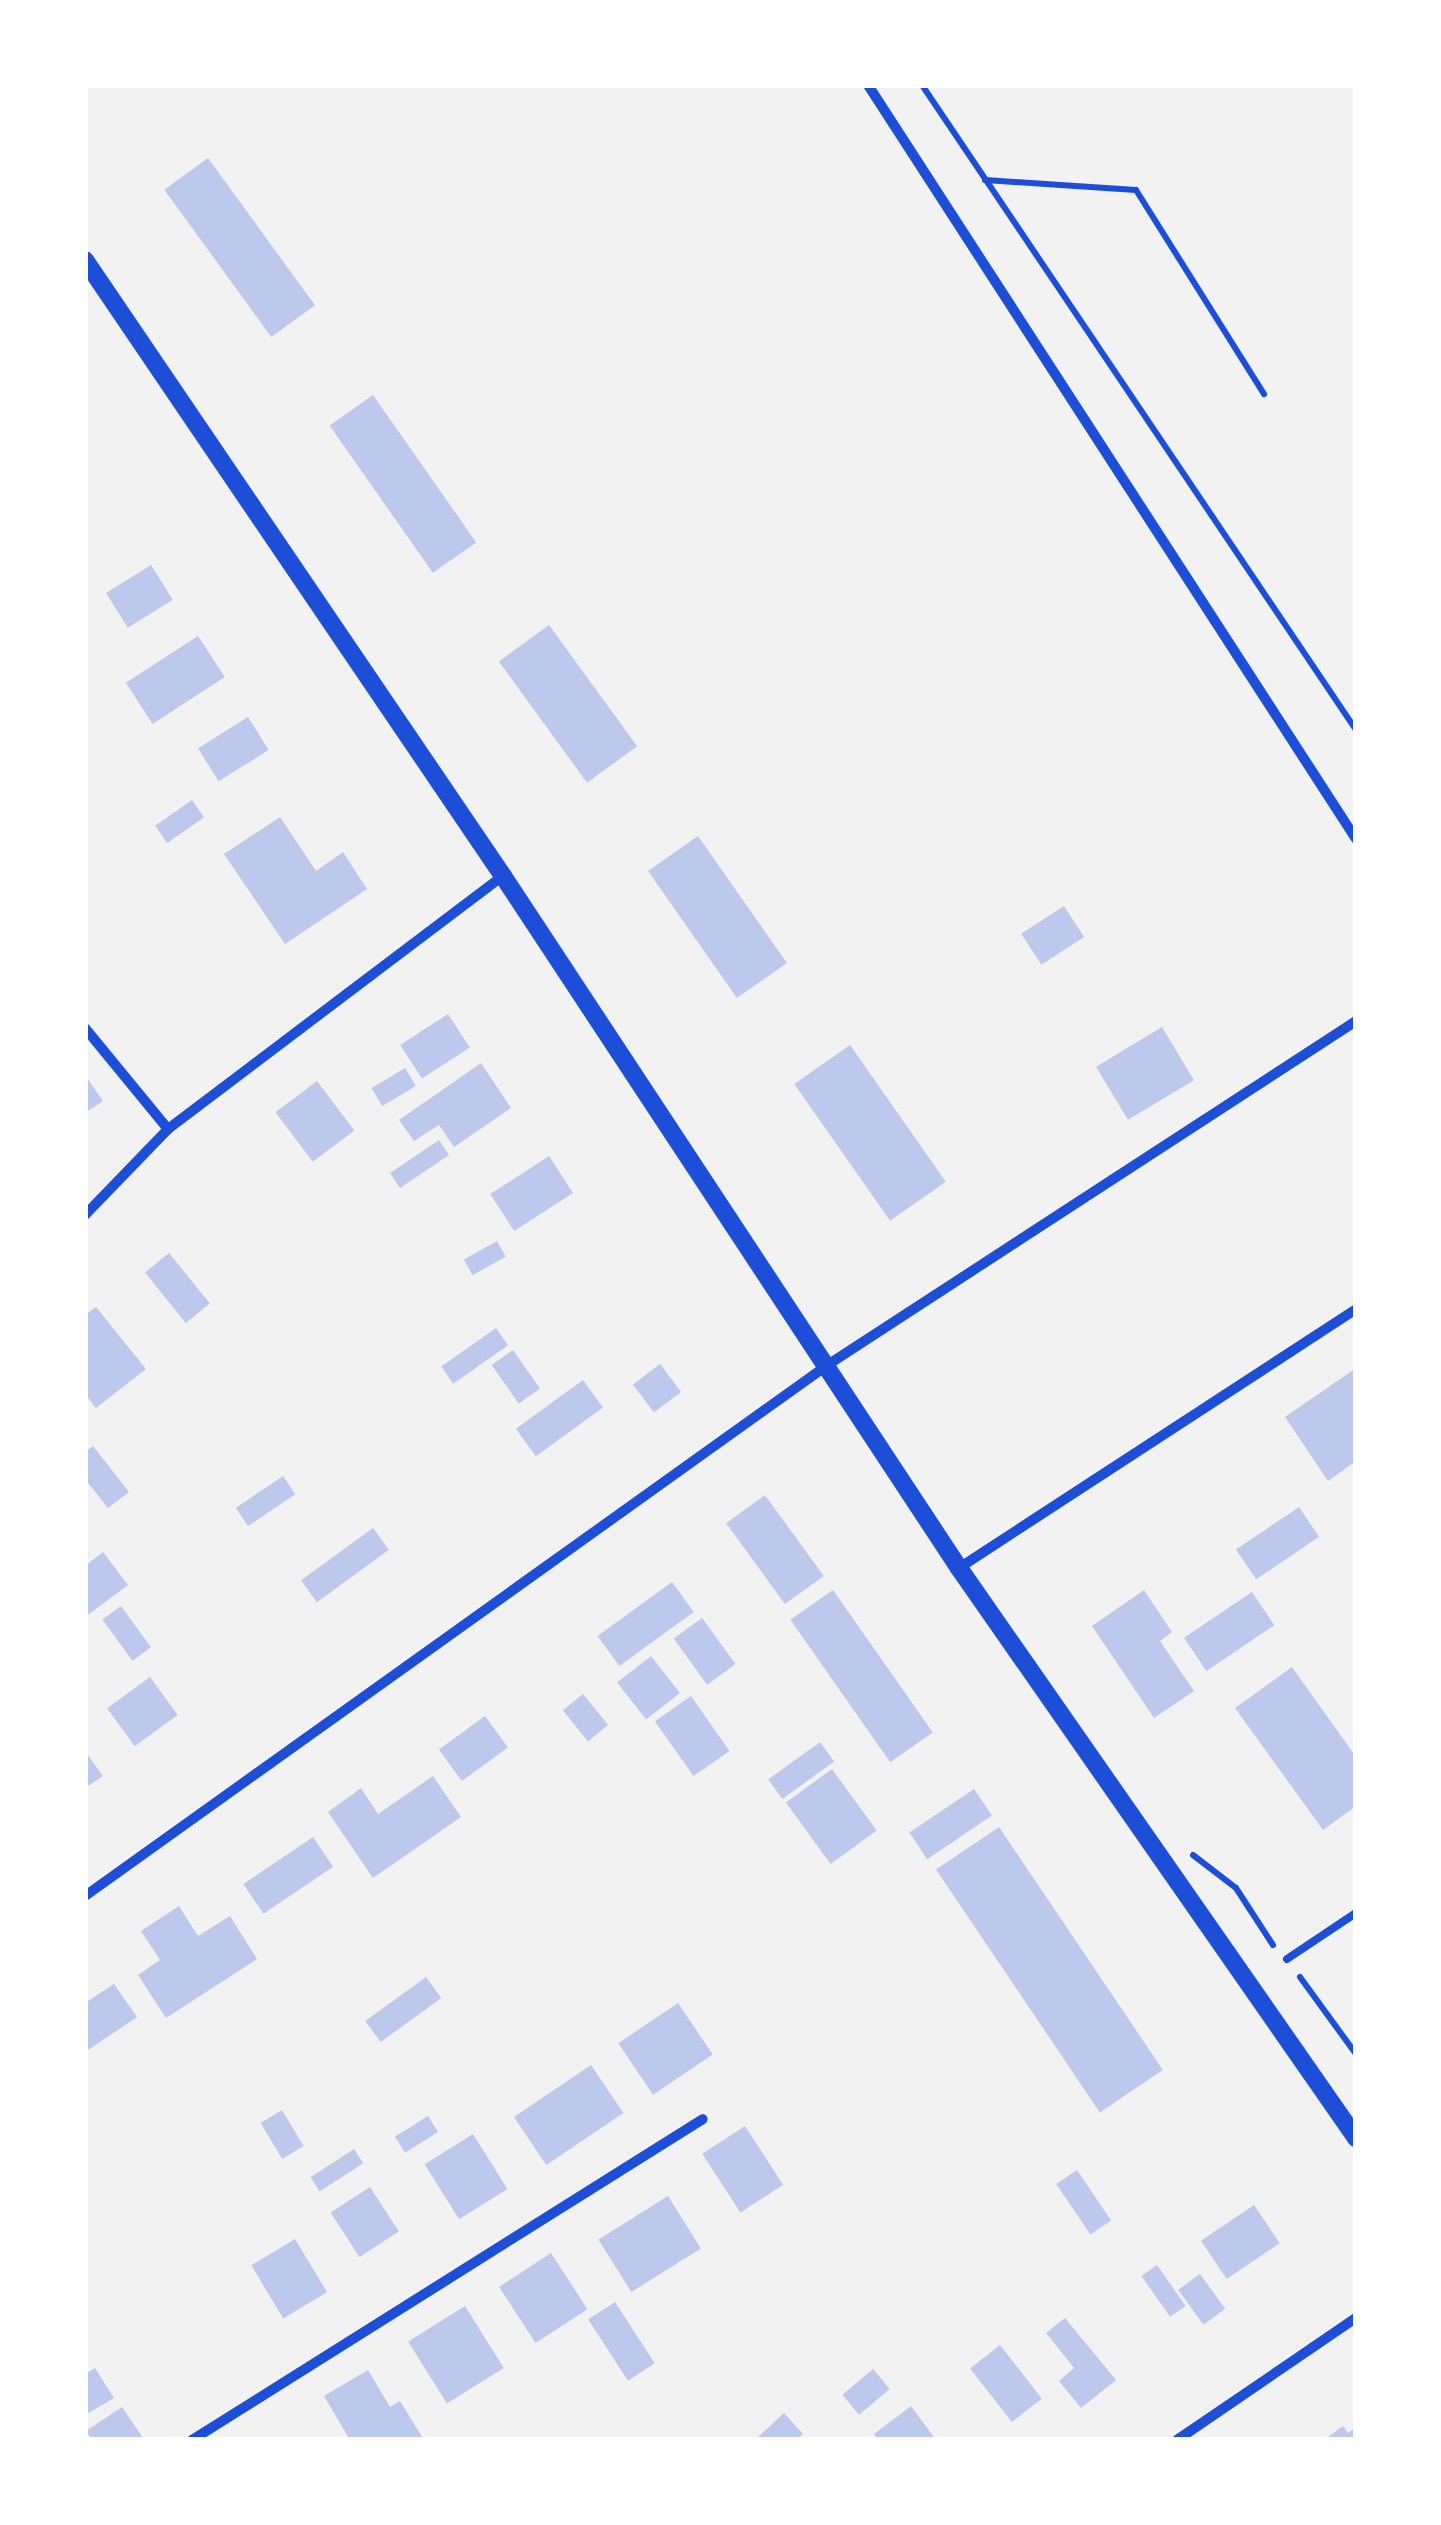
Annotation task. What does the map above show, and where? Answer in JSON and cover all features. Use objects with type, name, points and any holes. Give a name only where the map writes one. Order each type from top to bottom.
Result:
[{"type":"street","points":[[868,85],[1356,839]]},
{"type":"street","points":[[85,260],[503,876],[959,1568],[1356,2138]]},
{"type":"street","points":[[85,1216],[168,1129],[503,876]]},
{"type":"street","points":[[85,1896],[826,1366],[1356,1021]]},
{"type":"street","points":[[85,1028],[168,1129]]},
{"type":"street","points":[[959,1568],[1356,1309]]},
{"type":"street","points":[[192,2440],[704,2119]]},
{"type":"street","points":[[1177,2440],[1356,2318]]},
{"type":"lane","points":[[1287,1959],[1356,1914]]},
{"type":"path","points":[[922,85],[1356,730]]},
{"type":"path","points":[[984,180],[1136,190],[1264,394]]},
{"type":"path","points":[[1157,1852],[1194,1855],[1212,1865],[1356,2054]]},
{"type":"building","points":[[208,158],[315,305],[271,337],[164,190]]},
{"type":"building","points":[[373,395],[476,542],[433,573],[330,425]]},
{"type":"building","points":[[151,565],[173,600],[128,628],[106,593]]},
{"type":"building","points":[[549,625],[637,746],[587,783],[499,661]]},
{"type":"building","points":[[198,636],[225,677],[153,724],[126,683]]},
{"type":"building","points":[[248,717],[269,750],[219,781],[198,748]]},
{"type":"building","points":[[192,800],[204,817],[167,843],[155,826]]},
{"type":"building","points":[[280,817],[316,871],[343,852],[367,889],[285,944],[224,854]]},
{"type":"building","points":[[698,836],[787,963],[737,998],[648,871]]},
{"type":"building","points":[[1064,906],[1084,937],[1041,965],[1021,934]]},
{"type":"building","points":[[448,1014],[470,1048],[422,1079],[400,1045]]},
{"type":"building","points":[[1162,1027],[1194,1080],[1128,1120],[1096,1067]]},
{"type":"building","points":[[850,1045],[946,1182],[890,1221],[794,1084]]},
{"type":"building","points":[[481,1063],[511,1108],[454,1147],[439,1125],[414,1141],[399,1120]]},
{"type":"building","points":[[405,1068],[416,1086],[382,1106],[372,1088]]},
{"type":"building","points":[[85,1075],[103,1101],[85,1113]]},
{"type":"building","points":[[317,1081],[354,1131],[313,1162],[275,1112]]},
{"type":"building","points":[[439,1140],[449,1155],[400,1188],[390,1173]]},
{"type":"building","points":[[549,1156],[573,1193],[514,1231],[490,1194]]},
{"type":"building","points":[[497,1241],[506,1257],[472,1275],[464,1259]]},
{"type":"building","points":[[169,1253],[210,1304],[186,1323],[145,1273]]},
{"type":"building","points":[[96,1307],[146,1369],[96,1408],[85,1394],[85,1315]]},
{"type":"building","points":[[496,1328],[508,1345],[453,1384],[441,1366]]},
{"type":"building","points":[[513,1350],[540,1389],[519,1403],[492,1365]]},
{"type":"building","points":[[660,1364],[681,1392],[654,1412],[633,1384]]},
{"type":"building","points":[[1356,1368],[1356,1461],[1328,1481],[1285,1417]]},
{"type":"building","points":[[583,1380],[603,1408],[536,1456],[516,1429]]},
{"type":"building","points":[[93,1446],[129,1492],[108,1508],[85,1479],[85,1452]]},
{"type":"building","points":[[283,1476],[295,1494],[248,1526],[236,1508]]},
{"type":"building","points":[[765,1495],[824,1576],[785,1604],[726,1523]]},
{"type":"building","points":[[1299,1507],[1319,1537],[1256,1579],[1236,1549]]},
{"type":"building","points":[[373,1528],[389,1550],[317,1602],[301,1580]]},
{"type":"building","points":[[103,1552],[128,1585],[85,1617],[85,1566]]},
{"type":"building","points":[[672,1582],[694,1612],[619,1666],[598,1636]]},
{"type":"building","points":[[833,1590],[933,1733],[890,1762],[790,1620]]},
{"type":"building","points":[[1144,1590],[1172,1632],[1160,1641],[1194,1691],[1154,1718],[1092,1626]]},
{"type":"building","points":[[1252,1592],[1274,1625],[1206,1671],[1184,1638]]},
{"type":"building","points":[[121,1606],[151,1647],[132,1661],[102,1620]]},
{"type":"building","points":[[702,1618],[736,1664],[707,1685],[674,1639]]},
{"type":"building","points":[[651,1656],[680,1693],[646,1720],[617,1682]]},
{"type":"building","points":[[1292,1667],[1356,1757],[1356,1806],[1323,1830],[1235,1708]]},
{"type":"building","points":[[150,1677],[178,1715],[135,1746],[107,1708]]},
{"type":"building","points":[[583,1694],[608,1725],[588,1741],[563,1710]]},
{"type":"building","points":[[691,1696],[729,1751],[693,1776],[655,1721]]},
{"type":"building","points":[[485,1716],[508,1748],[462,1781],[439,1750]]},
{"type":"building","points":[[820,1742],[834,1761],[782,1799],[768,1780]]},
{"type":"building","points":[[85,1751],[103,1776],[85,1788]]},
{"type":"building","points":[[832,1769],[877,1830],[831,1864],[786,1803]]},
{"type":"building","points":[[433,1776],[461,1817],[373,1878],[328,1812],[361,1788],[378,1814]]},
{"type":"building","points":[[974,1789],[992,1816],[927,1859],[909,1833]]},
{"type":"building","points":[[999,1827],[1163,2070],[1100,2112],[936,1869]]},
{"type":"building","points":[[313,1837],[333,1867],[263,1914],[243,1884]]},
{"type":"building","points":[[179,1906],[198,1936],[230,1916],[257,1959],[166,2018],[138,1975],[160,1960],[141,1931]]},
{"type":"building","points":[[426,1977],[441,1998],[381,2042],[365,2021]]},
{"type":"building","points":[[114,1984],[137,2017],[85,2052],[85,2003]]},
{"type":"building","points":[[678,2003],[713,2054],[653,2095],[618,2043]]},
{"type":"building","points":[[591,2065],[623,2113],[546,2165],[514,2117]]},
{"type":"building","points":[[282,2110],[304,2146],[282,2159],[261,2123]]},
{"type":"building","points":[[428,2116],[438,2132],[405,2153],[395,2137]]},
{"type":"building","points":[[745,2126],[783,2185],[740,2212],[702,2154]]},
{"type":"building","points":[[473,2134],[507,2189],[459,2219],[425,2164]]},
{"type":"building","points":[[354,2149],[363,2163],[320,2192],[310,2177]]},
{"type":"building","points":[[1077,2170],[1111,2221],[1090,2235],[1056,2184]]},
{"type":"building","points":[[370,2187],[399,2231],[359,2257],[331,2213]]},
{"type":"building","points":[[668,2196],[701,2249],[631,2292],[598,2239]]},
{"type":"building","points":[[1254,2205],[1280,2243],[1227,2279],[1201,2241]]},
{"type":"building","points":[[295,2239],[327,2292],[283,2318],[251,2265]]},
{"type":"building","points":[[551,2253],[587,2309],[535,2343],[499,2287]]},
{"type":"building","points":[[1157,2265],[1186,2306],[1170,2317],[1141,2276]]},
{"type":"building","points":[[1200,2274],[1225,2309],[1203,2325],[1178,2290]]},
{"type":"building","points":[[615,2302],[655,2363],[628,2381],[588,2319]]},
{"type":"building","points":[[465,2306],[504,2368],[447,2403],[408,2342]]},
{"type":"building","points":[[1065,2318],[1116,2380],[1081,2408],[1059,2381],[1074,2368],[1046,2333]]},
{"type":"building","points":[[1000,2345],[1042,2399],[1012,2422],[970,2368]]},
{"type":"building","points":[[95,2368],[114,2398],[85,2415],[85,2374]]},
{"type":"building","points":[[873,2369],[890,2389],[859,2415],[842,2395]]},
{"type":"building","points":[[368,2370],[390,2407],[400,2401],[424,2440],[350,2440],[324,2396]]},
{"type":"building","points":[[911,2406],[936,2440],[878,2440],[874,2434]]},
{"type":"building","points":[[122,2407],[143,2438],[92,2440],[86,2431]]},
{"type":"building","points":[[784,2413],[803,2434],[795,2440],[755,2440]]},
{"type":"building","points":[[1343,2426],[1348,2433],[1356,2427],[1356,2440],[1324,2440]]}]
